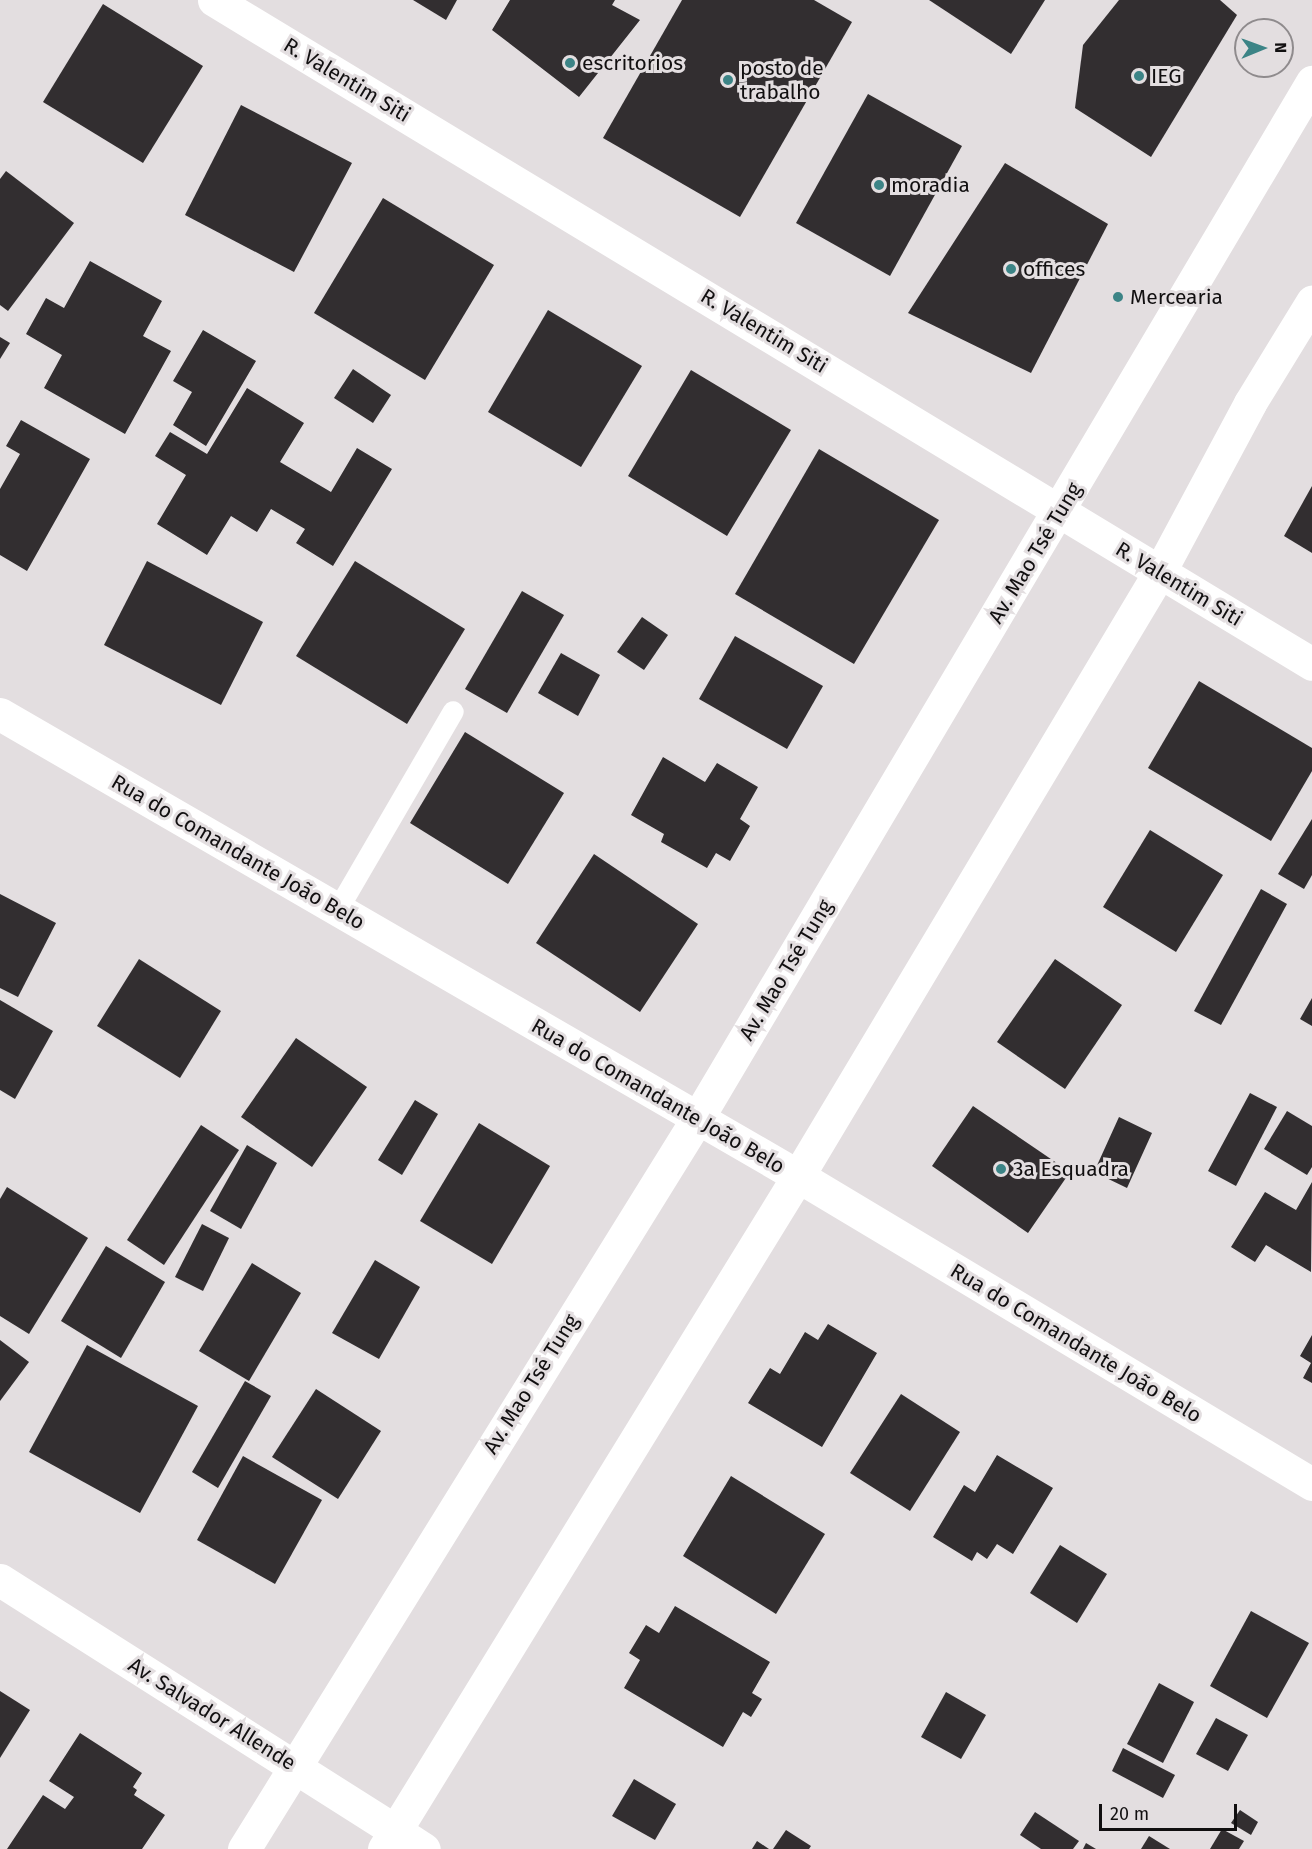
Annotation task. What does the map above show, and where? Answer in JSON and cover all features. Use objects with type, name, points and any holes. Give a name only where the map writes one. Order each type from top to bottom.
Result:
[{"type":"main road","name":"R. Valentim Siti","points":[[214,0],[1312,664]]},
{"type":"main road","name":"Av. Mao Tsé Tung","points":[[244,1849],[697,1119],[1061,511],[1312,82]]},
{"type":"main road","points":[[390,1840],[798,1176],[1159,573],[1250,403],[1312,302]]},
{"type":"main road","name":"Rua do Comandante João Belo","points":[[0,714],[798,1176],[1312,1484]]},
{"type":"main road","name":"Av. Salvador Allende","points":[[0,1580],[294,1766],[390,1840],[424,1849]]},
{"type":"lane","points":[[337,910],[453,711]]},
{"type":"building","points":[[413,0],[457,0],[446,20]]},
{"type":"building","name":"escritorios","points":[[510,0],[615,0],[612,5],[640,20],[579,97],[492,30]]},
{"type":"building","name":"posto de trabalho","points":[[682,0],[814,0],[852,22],[740,217],[603,138]]},
{"type":"building","points":[[929,0],[1045,0],[1011,54]]},
{"type":"building","name":"IEG","points":[[1119,0],[1220,0],[1237,15],[1151,157],[1075,108],[1083,45]]},
{"type":"building","points":[[103,4],[203,66],[143,163],[43,102]]},
{"type":"building","name":"moradia","points":[[868,94],[962,146],[890,276],[796,223]]},
{"type":"building","points":[[241,105],[352,163],[294,272],[185,215]]},
{"type":"building","name":"offices","points":[[1005,163],[1108,224],[1031,373],[908,313]]},
{"type":"building","points":[[6,171],[74,223],[8,311],[0,305],[0,179]]},
{"type":"building","points":[[383,198],[494,265],[425,380],[314,313]]},
{"type":"building","points":[[90,261],[162,301],[143,336],[171,351],[125,434],[44,388],[62,355],[26,334],[46,298],[64,308]]},
{"type":"building","points":[[548,310],[642,366],[581,467],[488,412]]},
{"type":"building","points":[[203,330],[256,361],[206,446],[173,425],[192,392],[173,381]]},
{"type":"building","points":[[0,337],[10,343],[0,359]]},
{"type":"building","points":[[353,369],[391,395],[373,423],[334,398]]},
{"type":"building","points":[[691,370],[791,430],[727,536],[628,476]]},
{"type":"building","points":[[247,388],[304,423],[280,462],[331,492],[357,448],[392,469],[333,566],[296,543],[305,529],[271,509],[257,532],[231,516],[207,555],[157,524],[186,475],[155,456],[170,432],[207,454]]},
{"type":"building","points":[[21,420],[90,459],[27,571],[0,555],[0,489],[20,454],[6,446]]},
{"type":"building","points":[[819,449],[939,520],[854,664],[735,594]]},
{"type":"building","points":[[1312,486],[1312,553],[1284,536]]},
{"type":"building","points":[[147,561],[263,622],[221,705],[104,645]]},
{"type":"building","points":[[355,561],[465,629],[407,724],[296,656]]},
{"type":"building","points":[[522,591],[564,615],[507,713],[465,689]]},
{"type":"building","points":[[642,617],[668,635],[644,670],[617,652]]},
{"type":"building","points":[[735,636],[823,686],[787,749],[699,699]]},
{"type":"building","points":[[561,653],[600,675],[578,716],[538,693]]},
{"type":"building","points":[[1199,681],[1312,748],[1312,771],[1271,841],[1148,768]]},
{"type":"building","points":[[465,732],[564,793],[508,884],[410,823]]},
{"type":"building","points":[[663,757],[705,782],[717,763],[758,787],[740,819],[750,826],[730,861],[716,853],[707,868],[661,842],[664,834],[631,815]]},
{"type":"building","points":[[1312,819],[1312,875],[1304,889],[1278,874]]},
{"type":"building","points":[[1150,830],[1223,875],[1176,952],[1103,907]]},
{"type":"building","points":[[594,854],[698,924],[640,1012],[536,943]]},
{"type":"building","points":[[1261,889],[1287,904],[1221,1025],[1194,1011]]},
{"type":"building","points":[[0,894],[56,923],[18,997],[0,988]]},
{"type":"building","points":[[139,959],[221,1011],[180,1078],[97,1026]]},
{"type":"building","points":[[1055,959],[1122,1005],[1065,1089],[997,1042]]},
{"type":"building","points":[[1312,998],[1312,1026],[1300,1019]]},
{"type":"building","points":[[0,1000],[53,1031],[15,1099],[0,1090]]},
{"type":"building","points":[[296,1038],[367,1087],[312,1167],[241,1117]]},
{"type":"building","points":[[1250,1093],[1277,1107],[1236,1186],[1208,1171]]},
{"type":"building","points":[[415,1100],[438,1114],[402,1175],[378,1160]]},
{"type":"building","name":"3a Esquadra","points":[[973,1106],[1070,1172],[1028,1233],[932,1166]]},
{"type":"building","points":[[1287,1111],[1312,1126],[1312,1167],[1307,1175],[1264,1149]]},
{"type":"building","points":[[1119,1117],[1152,1133],[1127,1188],[1094,1172]]},
{"type":"building","points":[[479,1123],[550,1166],[492,1264],[420,1221]]},
{"type":"building","points":[[201,1125],[239,1150],[164,1265],[127,1240]]},
{"type":"building","points":[[247,1145],[277,1163],[241,1229],[210,1211]]},
{"type":"building","points":[[1312,1182],[1311,1272],[1266,1245],[1255,1262],[1231,1247],[1265,1192],[1296,1210]]},
{"type":"building","points":[[7,1187],[88,1238],[29,1334],[0,1316],[0,1199]]},
{"type":"building","points":[[202,1224],[229,1238],[203,1291],[175,1277]]},
{"type":"building","points":[[106,1246],[165,1282],[121,1358],[61,1321]]},
{"type":"building","points":[[375,1260],[420,1287],[379,1359],[332,1333]]},
{"type":"building","points":[[252,1263],[301,1293],[249,1381],[199,1351]]},
{"type":"building","points":[[828,1324],[877,1353],[822,1447],[748,1403],[770,1368],[780,1374],[805,1332],[818,1340]]},
{"type":"building","points":[[1312,1335],[1312,1383],[1303,1378],[1311,1363],[1300,1356]]},
{"type":"building","points":[[0,1340],[29,1362],[0,1401]]},
{"type":"building","points":[[87,1345],[198,1406],[140,1513],[29,1452]]},
{"type":"building","points":[[245,1381],[271,1396],[218,1488],[192,1472]]},
{"type":"building","points":[[316,1389],[381,1431],[338,1499],[272,1457]]},
{"type":"building","points":[[901,1394],[960,1432],[910,1511],[850,1473]]},
{"type":"building","points":[[997,1455],[1053,1488],[1013,1554],[997,1544],[987,1559],[977,1552],[972,1561],[933,1537],[964,1485],[975,1492]]},
{"type":"building","points":[[243,1456],[322,1500],[275,1584],[197,1540]]},
{"type":"building","points":[[731,1476],[825,1534],[776,1614],[683,1556]]},
{"type":"building","points":[[1060,1545],[1107,1574],[1077,1623],[1030,1593]]},
{"type":"building","points":[[675,1606],[770,1662],[752,1693],[762,1699],[751,1717],[743,1712],[723,1747],[624,1688],[640,1660],[629,1653],[646,1625],[659,1633]]},
{"type":"building","points":[[1251,1611],[1309,1643],[1267,1718],[1210,1686]]},
{"type":"building","points":[[1159,1683],[1194,1702],[1163,1763],[1127,1744]]},
{"type":"building","points":[[0,1691],[30,1710],[0,1758]]},
{"type":"building","points":[[946,1692],[986,1715],[961,1759],[921,1737]]},
{"type":"building","points":[[1216,1718],[1248,1735],[1228,1771],[1196,1754]]},
{"type":"building","points":[[80,1733],[142,1773],[133,1787],[137,1790],[134,1795],[165,1815],[142,1849],[7,1849],[43,1795],[65,1809],[74,1797],[49,1781]]},
{"type":"building","points":[[1123,1748],[1175,1775],[1163,1798],[1112,1771]]},
{"type":"building","points":[[634,1779],[676,1804],[655,1840],[612,1816]]},
{"type":"building","points":[[1240,1810],[1258,1822],[1251,1835],[1231,1823]]},
{"type":"building","points":[[1035,1812],[1079,1841],[1073,1849],[1041,1849],[1020,1835]]},
{"type":"building","points":[[1222,1829],[1244,1841],[1239,1849],[1210,1849]]},
{"type":"building","points":[[786,1830],[811,1846],[809,1849],[773,1849]]},
{"type":"building","points":[[1149,1836],[1170,1849],[1141,1849]]},
{"type":"building","points":[[757,1841],[769,1849],[752,1849]]},
{"type":"building","points":[[1086,1843],[1096,1849],[1083,1849]]},
{"type":"place","name":"escritorios","points":[[570,63]]},
{"type":"place","name":"IEG","points":[[1139,76]]},
{"type":"place","name":"posto de trabalho","points":[[728,80]]},
{"type":"place","name":"moradia","points":[[879,185]]},
{"type":"place","name":"offices","points":[[1011,269]]},
{"type":"place","name":"Mercearia","points":[[1118,297]]},
{"type":"place","name":"3a Esquadra","points":[[1001,1169]]}]
